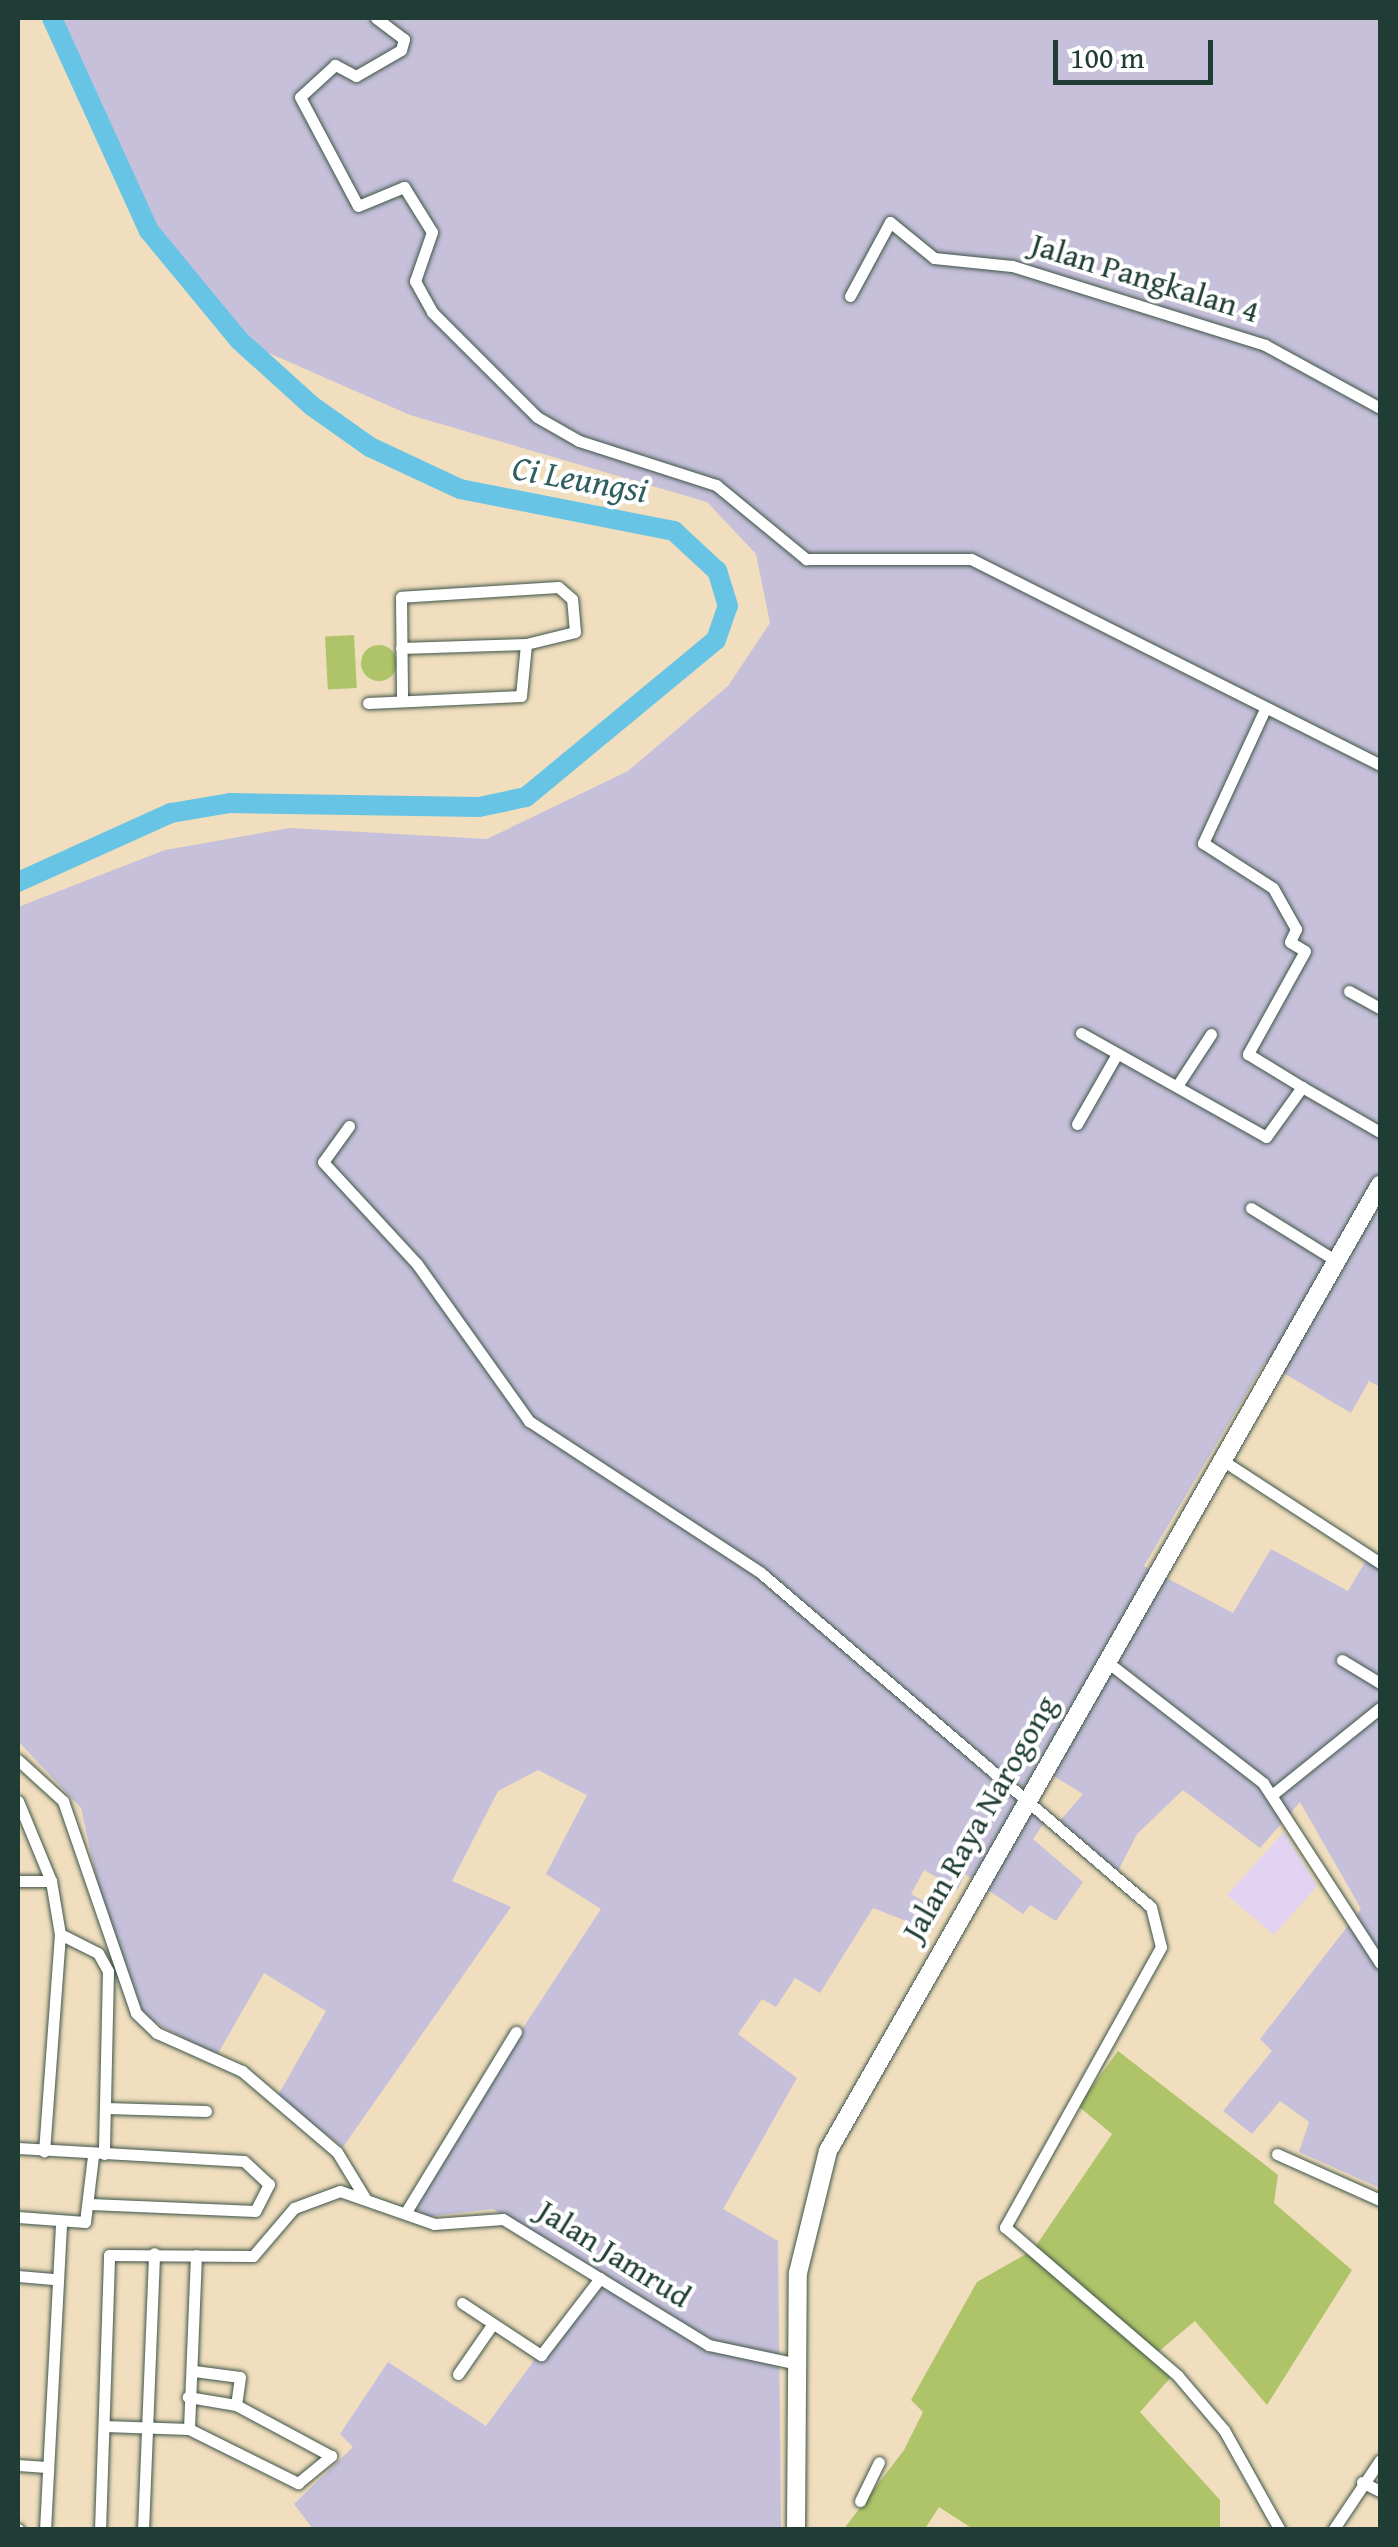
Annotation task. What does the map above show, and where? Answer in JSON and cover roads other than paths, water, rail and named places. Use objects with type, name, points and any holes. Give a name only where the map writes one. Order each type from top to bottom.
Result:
[{"type":"main road","name":"Jalan Raya Narogong","points":[[796,2530],[794,2363],[805,2225],[828,2151],[1380,1185]]},
{"type":"street","points":[[376,18],[404,40],[401,50],[356,76],[335,64],[300,97],[358,206],[404,187],[432,232],[414,282],[453,340],[538,417],[578,441],[716,485],[806,559],[970,559],[1380,765]]},
{"type":"street","name":"Jalan Pangkalan 4","points":[[850,296],[890,222],[934,258],[1012,266],[1265,345],[1380,408]]},
{"type":"street","points":[[401,648],[526,644],[576,632],[568,592],[401,597],[401,648],[402,699]]},
{"type":"street","points":[[368,702],[520,696],[526,644]]},
{"type":"street","points":[[1265,709],[1203,844],[1273,888],[1296,929],[1290,942],[1305,951],[1248,1054],[1380,1132]]},
{"type":"street","points":[[1348,991],[1380,1008]]},
{"type":"street","points":[[1081,1034],[1266,1137],[1302,1087]]},
{"type":"street","points":[[1177,1086],[1211,1034]]},
{"type":"street","points":[[1077,1124],[1117,1054]]},
{"type":"street","points":[[349,1126],[324,1162],[417,1264],[490,1378],[529,1421],[762,1572],[1029,1796],[1151,1907],[1161,1947],[1005,2227],[1178,2376],[1224,2430],[1280,2530]]},
{"type":"street","points":[[1251,1208],[1338,1262]]},
{"type":"street","points":[[1222,1460],[1306,1519],[1380,1563]]},
{"type":"street","points":[[1106,1660],[1273,1794],[1380,1963]]},
{"type":"street","points":[[1342,1660],[1380,1683]]},
{"type":"street","points":[[1273,1794],[1380,1708]]},
{"type":"street","points":[[18,1760],[62,1801],[136,2013],[157,2033],[242,2071],[337,2152],[366,2198]]},
{"type":"street","points":[[18,1801],[51,1881],[60,1934],[44,2151]]},
{"type":"street","points":[[18,1881],[51,1881]]},
{"type":"street","points":[[18,2217],[86,2222],[106,2108],[108,1971],[98,1952],[60,1934]]},
{"type":"street","points":[[406,2212],[516,2032]]},
{"type":"street","points":[[106,2108],[206,2111]]},
{"type":"street","points":[[18,2148],[244,2161],[269,2184],[255,2211],[90,2204]]},
{"type":"street","points":[[1277,2154],[1380,2200]]},
{"type":"street","name":"Jalan Jamrud","points":[[100,2530],[109,2256],[254,2256],[304,2202],[340,2191],[434,2224],[503,2219],[709,2345],[794,2363]]},
{"type":"street","points":[[45,2530],[61,2222]]},
{"type":"street","points":[[143,2530],[154,2253]]},
{"type":"street","points":[[189,2429],[196,2254]]},
{"type":"street","points":[[18,2276],[56,2279]]},
{"type":"street","points":[[462,2303],[542,2354],[600,2278]]},
{"type":"street","points":[[458,2374],[492,2325]]},
{"type":"street","points":[[194,2371],[240,2377],[236,2405]]},
{"type":"street","points":[[104,2426],[189,2429],[298,2483],[330,2456],[236,2405],[188,2397]]},
{"type":"street","points":[[1334,2530],[1380,2460]]},
{"type":"street","points":[[860,2501],[879,2462]]},
{"type":"street","points":[[18,2465],[46,2468]]},
{"type":"street","points":[[1362,2482],[1380,2492]]},
{"type":"waterway","name":"Ci Leungsi","points":[[18,882],[171,813],[230,803],[479,807],[526,797],[716,640],[728,606],[717,571],[674,531],[460,489],[370,447],[312,406],[239,340],[149,231],[52,18]]}]
